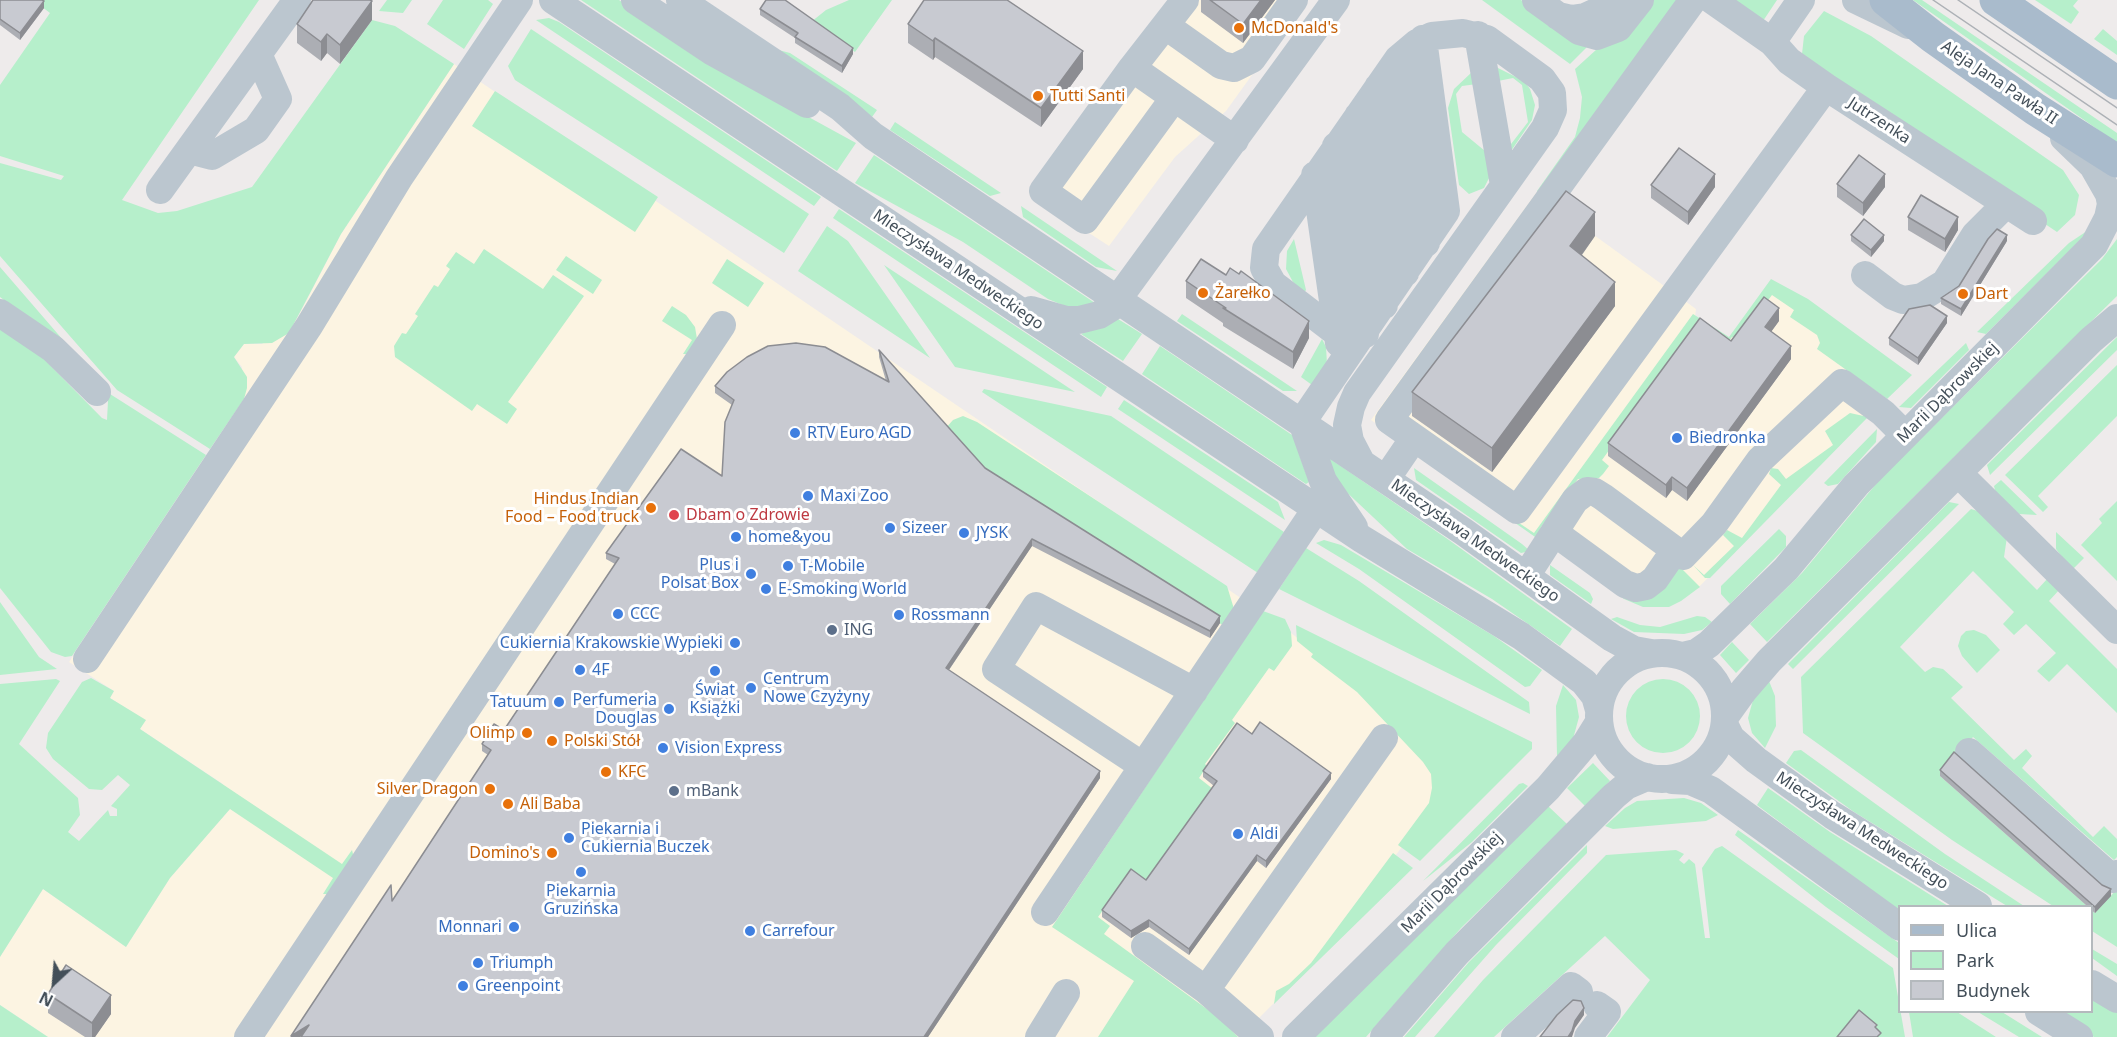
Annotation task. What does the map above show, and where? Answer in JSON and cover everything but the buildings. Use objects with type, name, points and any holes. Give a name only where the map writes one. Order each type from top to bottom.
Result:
[{"type":"main road","name":"Aleja Jana Pawła II","points":[[1886,0],[1933,37],[2035,109],[2117,160]]},
{"type":"main road","points":[[1996,0],[2117,83]]},
{"type":"street","points":[[160,190],[297,0]]},
{"type":"street","points":[[87,659],[309,326],[399,178],[519,0]]},
{"type":"street","name":"Mieczysława Medweckiego","points":[[553,0],[1362,540],[1477,608],[1561,664],[1592,692],[1599,716]]},
{"type":"street","name":"Mieczysława Medweckiego","points":[[635,0],[723,58],[833,118],[873,136]]},
{"type":"street","name":"Mieczysława Medweckiego","points":[[680,0],[840,106],[873,136],[1386,479],[1619,643],[1651,653]]},
{"type":"street","points":[[1174,98],[1085,220],[1043,191],[1132,68],[1185,0]]},
{"type":"street","points":[[1166,26],[1221,65],[1234,68],[1252,59],[1294,0]]},
{"type":"street","points":[[1009,304],[1053,317],[1079,320],[1106,312],[1118,299],[1336,0]]},
{"type":"street","points":[[1580,5],[1584,34],[1603,36],[1618,28],[1640,0]]},
{"type":"street","points":[[1693,0],[1389,420],[1517,510],[1826,87]]},
{"type":"street","name":"Jutrzenka","points":[[1712,0],[1772,42],[1789,61],[1826,87],[2033,221]]},
{"type":"street","points":[[1772,42],[1801,0]]},
{"type":"street","points":[[1856,0],[1933,37]]},
{"type":"street","points":[[1351,333],[1279,288],[1264,268],[1266,249],[1398,59],[1423,39],[1451,33],[1478,35],[1498,45],[1542,79],[1552,93],[1554,102],[1545,128],[1354,399],[1348,418],[1348,434],[1361,462]]},
{"type":"street","points":[[1478,35],[1504,184]]},
{"type":"street","points":[[1351,333],[1384,305],[1445,215],[1446,203],[1423,39]]},
{"type":"street","points":[[189,150],[212,156],[256,130],[278,99],[258,54]]},
{"type":"street","points":[[1398,59],[1426,243]]},
{"type":"street","points":[[1132,68],[1235,140]]},
{"type":"street","points":[[1378,87],[1405,273]]},
{"type":"street","name":"Marii Dąbrowskiej","points":[[1683,656],[1696,653],[1709,644],[1786,569],[1856,485],[2087,255],[2108,218],[2110,199],[2098,174],[2035,109]]},
{"type":"street","points":[[1358,116],[1384,305]]},
{"type":"street","points":[[1302,422],[1342,366],[1351,333],[1336,146]]},
{"type":"street","points":[[1316,175],[1351,333]]},
{"type":"street","points":[[1865,274],[1893,296],[1903,300],[1922,297],[1945,283],[1976,235],[2006,204]]},
{"type":"street","points":[[0,313],[53,349],[97,392]]},
{"type":"street","points":[[1384,1037],[1457,953],[1614,796],[1626,786],[1660,778],[1687,775],[1705,761],[1719,740],[1726,721],[1744,690],[1769,661],[2091,340],[2117,318]]},
{"type":"street","points":[[248,1037],[722,325]]},
{"type":"street","points":[[1526,576],[1575,500],[1581,494],[1595,492],[1683,556],[1714,524],[1760,460],[1842,384],[1883,413],[1905,435]]},
{"type":"street","name":"Mieczysława Medweckiego","points":[[1302,422],[1323,481],[1362,540]]},
{"type":"street","points":[[1386,479],[1414,438]]},
{"type":"street","points":[[1958,473],[2117,630]]},
{"type":"street","points":[[1045,912],[1316,509]]},
{"type":"street","points":[[1555,533],[1625,584],[1636,588],[1646,586],[1654,579],[1675,550]]},
{"type":"street","points":[[1143,766],[996,669],[1036,606],[1194,691]]},
{"type":"street","points":[[1726,721],[1722,691],[1713,676],[1683,656],[1651,653],[1635,657],[1615,674],[1608,684],[1599,716],[1605,742],[1615,758],[1629,770],[1660,778],[1690,781],[1711,790],[1898,926]]},
{"type":"street","name":"Marii Dąbrowskiej","points":[[1296,1037],[1548,788],[1586,743],[1599,716]]},
{"type":"street","name":"Mieczysława Medweckiego","points":[[1726,721],[1731,738],[1756,760],[1832,815],[1976,905]]},
{"type":"street","points":[[1206,990],[1384,738]]},
{"type":"street","points":[[1969,752],[2113,879],[2117,874]]},
{"type":"street","points":[[1145,946],[1206,990],[1260,1037]]},
{"type":"street","points":[[2093,985],[2117,999]]},
{"type":"street","points":[[1515,1037],[1571,986],[1607,1012],[1588,1037]]},
{"type":"street","points":[[1039,1037],[1066,993]]},
{"type":"street","points":[[2042,1013],[2079,1037]]},
{"type":"shaded area","points":[[1170,0],[1306,0],[1226,111],[1175,157],[1109,246],[1029,194]]},
{"type":"shaded area","points":[[454,64],[1282,626],[1359,686],[1434,767],[1443,792],[1319,958],[1240,1037],[48,1037],[0,1005],[0,957],[43,889],[126,947],[170,878],[230,809],[223,784],[140,729],[145,720],[110,698],[114,691],[69,662],[244,399],[242,367],[234,357],[244,344],[262,344],[297,319],[341,234]]},
{"type":"shaded area","points":[[1536,193],[1696,309],[1695,317],[1729,340],[1768,287],[1900,382],[1696,590],[1676,603],[1534,535],[1371,420]]},
{"type":"green space","points":[[33,0],[259,0],[122,200],[158,213],[177,211],[252,187],[372,20],[395,26],[454,64],[341,234],[289,333],[272,343],[244,344],[234,357],[247,377],[247,388],[244,399],[210,449],[117,390],[0,256],[0,163],[61,180],[64,176],[0,156],[0,85],[50,13]]},
{"type":"green space","points":[[387,0],[412,0],[403,13],[379,11]]},
{"type":"green space","points":[[443,0],[488,0],[493,4],[464,49],[427,24]]},
{"type":"green space","points":[[581,0],[619,0],[732,75],[856,143],[837,171]]},
{"type":"green space","points":[[849,0],[892,0],[855,52],[811,22],[826,10]]},
{"type":"green space","points":[[1482,0],[1521,0],[1577,41],[1588,46],[1570,64]]},
{"type":"green space","points":[[1651,0],[1679,0],[1538,193],[1537,191],[1575,137],[1582,97],[1575,69]]},
{"type":"green space","points":[[1733,0],[1777,0],[1763,21]]},
{"type":"green space","points":[[1913,0],[1922,0],[2117,133],[2117,143]]},
{"type":"green space","points":[[2035,0],[2078,0],[2073,6],[2079,12],[2071,24]]},
{"type":"green space","points":[[1824,11],[1871,36],[2063,170],[2079,195],[2075,215],[2057,232],[1808,65],[1802,54],[1804,36]]},
{"type":"green space","points":[[549,18],[559,22],[821,197],[814,206],[536,20]]},
{"type":"green space","points":[[531,29],[809,214],[784,253],[515,80],[508,66]]},
{"type":"green space","points":[[2103,29],[2117,41],[2117,55],[2094,39]]},
{"type":"green space","points":[[767,47],[790,53],[877,110],[872,117]]},
{"type":"green space","points":[[1498,68],[1524,81],[1530,89],[1535,105],[1532,120],[1511,151],[1508,148],[1528,122],[1522,85],[1513,78],[1498,81]]},
{"type":"green space","points":[[1472,72],[1477,84],[1462,86],[1456,94],[1462,132],[1485,151],[1491,174],[1484,188],[1469,194],[1459,185],[1448,108],[1454,89]]},
{"type":"green space","points":[[495,91],[658,197],[635,232],[472,126]]},
{"type":"green space","points":[[895,122],[1001,193],[990,196],[890,130]]},
{"type":"green space","points":[[874,155],[1095,303],[1082,308],[1065,306],[1048,299],[963,242],[855,183]]},
{"type":"green space","points":[[1021,206],[1117,271],[1096,267],[1023,217]]},
{"type":"green space","points":[[839,209],[1107,387],[1101,397],[833,218]]},
{"type":"green space","points":[[827,226],[848,241],[930,358],[798,271]]},
{"type":"green space","points":[[2093,227],[1986,334],[1977,332],[2069,243]]},
{"type":"green space","points":[[1294,239],[1306,290],[1304,293],[1293,282],[1286,269],[1287,251]]},
{"type":"green space","points":[[2117,239],[2117,296],[1767,642],[1750,624],[1802,573],[1881,478],[2102,259]]},
{"type":"green space","points":[[484,249],[543,289],[553,275],[584,296],[508,402],[517,409],[507,424],[477,404],[472,411],[395,357],[394,346],[402,333],[406,334],[418,316],[415,314],[434,285],[438,287],[450,269],[446,266],[456,252],[474,264]]},
{"type":"green space","points":[[566,256],[602,280],[593,294],[556,270]]},
{"type":"green space","points":[[727,259],[764,283],[748,307],[712,283]]},
{"type":"green space","points":[[884,265],[1075,392],[955,367]]},
{"type":"green space","points":[[0,267],[76,355],[0,297]]},
{"type":"green space","points":[[1771,279],[1808,299],[1912,375],[1887,399],[1817,349],[1820,343],[1817,335],[1790,317],[1794,310],[1772,295],[1738,340],[1732,337],[1726,345],[1689,339],[1602,460],[1609,466],[1603,474],[1599,478],[1578,479],[1541,527],[1538,539],[1431,464],[1534,533],[1693,314],[1729,337]]},
{"type":"green space","points":[[672,306],[686,315],[695,327],[697,339],[688,354],[683,354],[692,340],[662,321]]},
{"type":"green space","points":[[1182,314],[1297,391],[1283,391],[1177,321]]},
{"type":"green space","points":[[1118,319],[1142,334],[1123,361],[1081,334]]},
{"type":"green space","points":[[0,326],[34,349],[102,418],[107,420],[108,401],[105,396],[110,394],[206,455],[72,656],[65,657],[51,652],[0,588]]},
{"type":"green space","points":[[2117,337],[2117,350],[1990,475],[1987,465]]},
{"type":"green space","points":[[1322,339],[1326,347],[1327,364],[1312,385],[1301,377]]},
{"type":"green space","points":[[1966,343],[1969,350],[1911,408],[1899,407]]},
{"type":"green space","points":[[1160,346],[1298,439],[1299,454],[1309,482],[1306,484],[1142,374]]},
{"type":"green space","points":[[2117,365],[2117,416],[2038,496],[2048,507],[2043,512],[2005,475]]},
{"type":"green space","points":[[984,389],[1111,416],[1284,532],[1258,573],[982,392]]},
{"type":"green space","points":[[1124,400],[1278,502],[1285,520],[1118,409]]},
{"type":"green space","points":[[1850,413],[1868,417],[1710,578],[1705,578],[1693,565],[1704,575],[1734,546],[1723,535],[1727,530],[1742,538],[1781,485],[1769,474],[1771,468],[1778,469],[1786,479],[1833,445],[1825,431]]},
{"type":"green space","points":[[963,416],[977,422],[1227,586],[1234,609],[1224,626],[976,463],[945,429],[953,420]]},
{"type":"green space","points":[[1877,429],[1876,442],[1838,484],[1828,486],[1824,483]]},
{"type":"green space","points":[[1326,456],[1449,540],[1572,629],[1560,646],[1492,599],[1407,549],[1340,486]]},
{"type":"green space","points":[[1414,468],[1530,551],[1521,553],[1416,480]]},
{"type":"green space","points":[[2001,480],[2037,515],[2019,514],[1996,494],[1994,486]]},
{"type":"green space","points":[[2117,501],[2117,581],[2081,545],[2102,523],[2099,519]]},
{"type":"green space","points":[[1949,502],[1959,504],[1793,669],[1788,664]]},
{"type":"green space","points":[[1971,509],[1981,512],[2007,537],[2004,557],[2037,590],[2048,578],[2060,589],[2049,601],[2117,669],[2117,713],[2067,664],[2049,682],[2037,671],[2056,653],[2026,624],[2014,635],[2003,624],[2014,612],[1973,571],[1900,647],[1925,672],[1933,667],[1943,669],[1963,687],[1951,698],[2014,760],[2026,749],[2032,756],[2022,768],[2093,837],[2104,826],[2117,839],[2117,857],[2114,860],[1973,737],[1940,776],[2086,905],[2051,905],[1952,840],[1803,733],[1801,677]]},
{"type":"green space","points":[[1779,529],[1786,536],[1786,547],[1730,604],[1721,594],[1721,586]]},
{"type":"green space","points":[[2056,532],[2084,558],[2072,570],[2056,549]]},
{"type":"green space","points":[[1324,540],[1341,545],[1494,636],[1542,670],[1530,686],[1525,687],[1359,569],[1316,543]]},
{"type":"green space","points":[[1306,548],[1359,581],[1529,702],[1530,714],[1279,589]]},
{"type":"green space","points":[[1550,565],[1590,593],[1593,599],[1591,604],[1550,575]]},
{"type":"green space","points":[[1679,566],[1700,587],[1669,607],[1643,607],[1616,593]]},
{"type":"green space","points":[[0,602],[39,657],[57,669],[0,675]]},
{"type":"green space","points":[[1263,611],[1285,619],[1291,632],[1292,646],[1274,671],[1269,668],[1232,720],[1235,723],[1205,764],[1207,766],[1199,778],[1213,789],[1146,882],[1131,872],[1098,917],[1110,926],[1104,934],[1222,1020],[1238,1037],[1098,1037],[1134,981],[1052,927]]},
{"type":"green space","points":[[1697,616],[1705,617],[1712,622],[1702,630],[1684,634],[1634,632],[1611,619],[1617,617],[1640,625],[1660,627]]},
{"type":"green space","points":[[1296,625],[1532,742],[1532,749],[1420,861],[1398,845],[1429,803],[1432,788],[1431,774],[1423,762],[1357,692],[1311,657],[1313,654],[1297,641]]},
{"type":"green space","points":[[1974,630],[1986,635],[2000,650],[1977,673],[1962,656],[1958,646],[1961,636],[1966,631]]},
{"type":"green space","points":[[1732,642],[1749,660],[1736,673],[1720,655]]},
{"type":"green space","points":[[91,678],[114,691],[110,698],[146,720],[140,729],[342,864],[352,850],[354,858],[328,894],[323,894],[333,878],[230,809],[170,878],[126,947],[43,889],[0,957],[0,684],[56,679],[60,681],[19,744],[78,798],[80,815],[68,832],[79,841],[108,810],[110,816],[117,816],[117,809],[111,806],[130,785],[118,775],[102,790],[89,789],[53,759],[46,748],[48,733],[82,682]]},
{"type":"green space","points":[[1663,679],[1677,682],[1689,690],[1697,702],[1700,716],[1697,730],[1689,742],[1677,750],[1663,753],[1649,750],[1637,742],[1629,730],[1626,716],[1629,702],[1637,690],[1649,682]]},
{"type":"green space","points":[[1769,681],[1775,696],[1776,726],[1765,748],[1752,733],[1748,718],[1753,700]]},
{"type":"green space","points":[[1563,685],[1576,700],[1579,717],[1573,739],[1557,756],[1556,706]]},
{"type":"green space","points":[[1801,750],[1945,854],[2022,905],[2005,905],[1854,812],[1786,763],[1794,751]]},
{"type":"green space","points":[[1593,763],[1610,781],[1585,806],[1567,788]]},
{"type":"green space","points":[[1523,783],[1528,786],[1472,842],[1423,881],[1519,784]]},
{"type":"green space","points":[[1768,788],[1830,832],[1946,905],[1898,905],[1898,910],[1757,805]]},
{"type":"green space","points":[[1684,798],[1701,803],[1718,815],[1706,821],[1613,829],[1605,826],[1625,808],[1637,801]]},
{"type":"green space","points":[[1548,806],[1567,824],[1461,928],[1366,1037],[1315,1037]]},
{"type":"green space","points":[[1738,830],[1898,942],[1898,958],[1826,907],[1735,835]]},
{"type":"green space","points":[[1587,845],[1587,853],[1496,945],[1415,1037],[1404,1037],[1469,962]]},
{"type":"green space","points":[[1722,846],[1893,968],[1898,1013],[1901,1013],[1905,1037],[1607,1037],[1650,980],[1605,936],[1494,1037],[1434,1037],[1483,980],[1606,855],[1676,850],[1684,854],[1679,860],[1684,864],[1689,859],[1695,864],[1705,938],[1710,938],[1702,868],[1715,849]]},
{"type":"green space","points":[[1393,853],[1413,868],[1274,1004],[1276,991],[1289,984],[1311,963]]},
{"type":"green space","points":[[2117,889],[2117,947],[2093,932],[2093,911],[2095,913]]},
{"type":"green space","points":[[2093,950],[2117,964],[2117,976],[2093,959]]},
{"type":"green space","points":[[2093,993],[2117,1007],[2117,1037],[2094,1037],[2054,1013],[2093,1013]]},
{"type":"green space","points":[[0,1005],[48,1037],[0,1037]]},
{"type":"green space","points":[[1909,1013],[1959,1013],[1996,1037],[1913,1037]]},
{"type":"green space","points":[[1980,1013],[2004,1013],[2042,1037],[2019,1037]]},
{"type":"tram line","points":[[1933,0],[2117,125]]},
{"type":"tram line","points":[[1958,0],[2117,108]]},
{"type":"place","name":"McDonald's","points":[[1239,28]]},
{"type":"place","name":"Tutti Santi","points":[[1038,96]]},
{"type":"place","name":"Żarełko","points":[[1203,293]]},
{"type":"place","name":"Dart","points":[[1963,294]]},
{"type":"place","name":"RTV Euro AGD","points":[[795,433]]},
{"type":"place","name":"Biedronka","points":[[1677,438]]},
{"type":"place","name":"Maxi Zoo","points":[[808,496]]},
{"type":"place","name":"Hindus Indian Food – Food truck","points":[[651,508]]},
{"type":"place","name":"Dbam o Zdrowie","points":[[674,515]]},
{"type":"place","name":"Sizeer","points":[[890,528]]},
{"type":"place","name":"JYSK","points":[[964,533]]},
{"type":"place","name":"home&you","points":[[736,537]]},
{"type":"place","name":"T-Mobile","points":[[788,566]]},
{"type":"place","name":"Plus i Polsat Box","points":[[751,574]]},
{"type":"place","name":"E-Smoking World","points":[[766,589]]},
{"type":"place","name":"CCC","points":[[618,614]]},
{"type":"place","name":"Rossmann","points":[[899,615]]},
{"type":"place","name":"ING","points":[[832,630]]},
{"type":"place","name":"Cukiernia Krakowskie Wypieki","points":[[735,643]]},
{"type":"place","name":"4F","points":[[580,670]]},
{"type":"place","name":"Świat Książki","points":[[715,671]]},
{"type":"place","name":"Centrum Nowe Czyżyny","points":[[751,688]]},
{"type":"place","name":"Tatuum","points":[[559,702]]},
{"type":"place","name":"Perfumeria Douglas","points":[[669,709]]},
{"type":"place","name":"Olimp","points":[[527,733]]},
{"type":"place","name":"Polski Stół","points":[[552,741]]},
{"type":"place","name":"Vision Express","points":[[663,748]]},
{"type":"place","name":"KFC","points":[[606,772]]},
{"type":"place","name":"Silver Dragon","points":[[490,789]]},
{"type":"place","name":"mBank","points":[[674,791]]},
{"type":"place","name":"Ali Baba","points":[[508,804]]},
{"type":"place","name":"Aldi","points":[[1238,834]]},
{"type":"place","name":"Piekarnia i Cukiernia Buczek","points":[[569,838]]},
{"type":"place","name":"Domino's","points":[[552,853]]},
{"type":"place","name":"Piekarnia Gruzińska","points":[[581,872]]},
{"type":"place","name":"Monnari","points":[[514,927]]},
{"type":"place","name":"Carrefour","points":[[750,931]]},
{"type":"place","name":"Triumph","points":[[478,963]]},
{"type":"place","name":"Greenpoint","points":[[463,986]]}]
